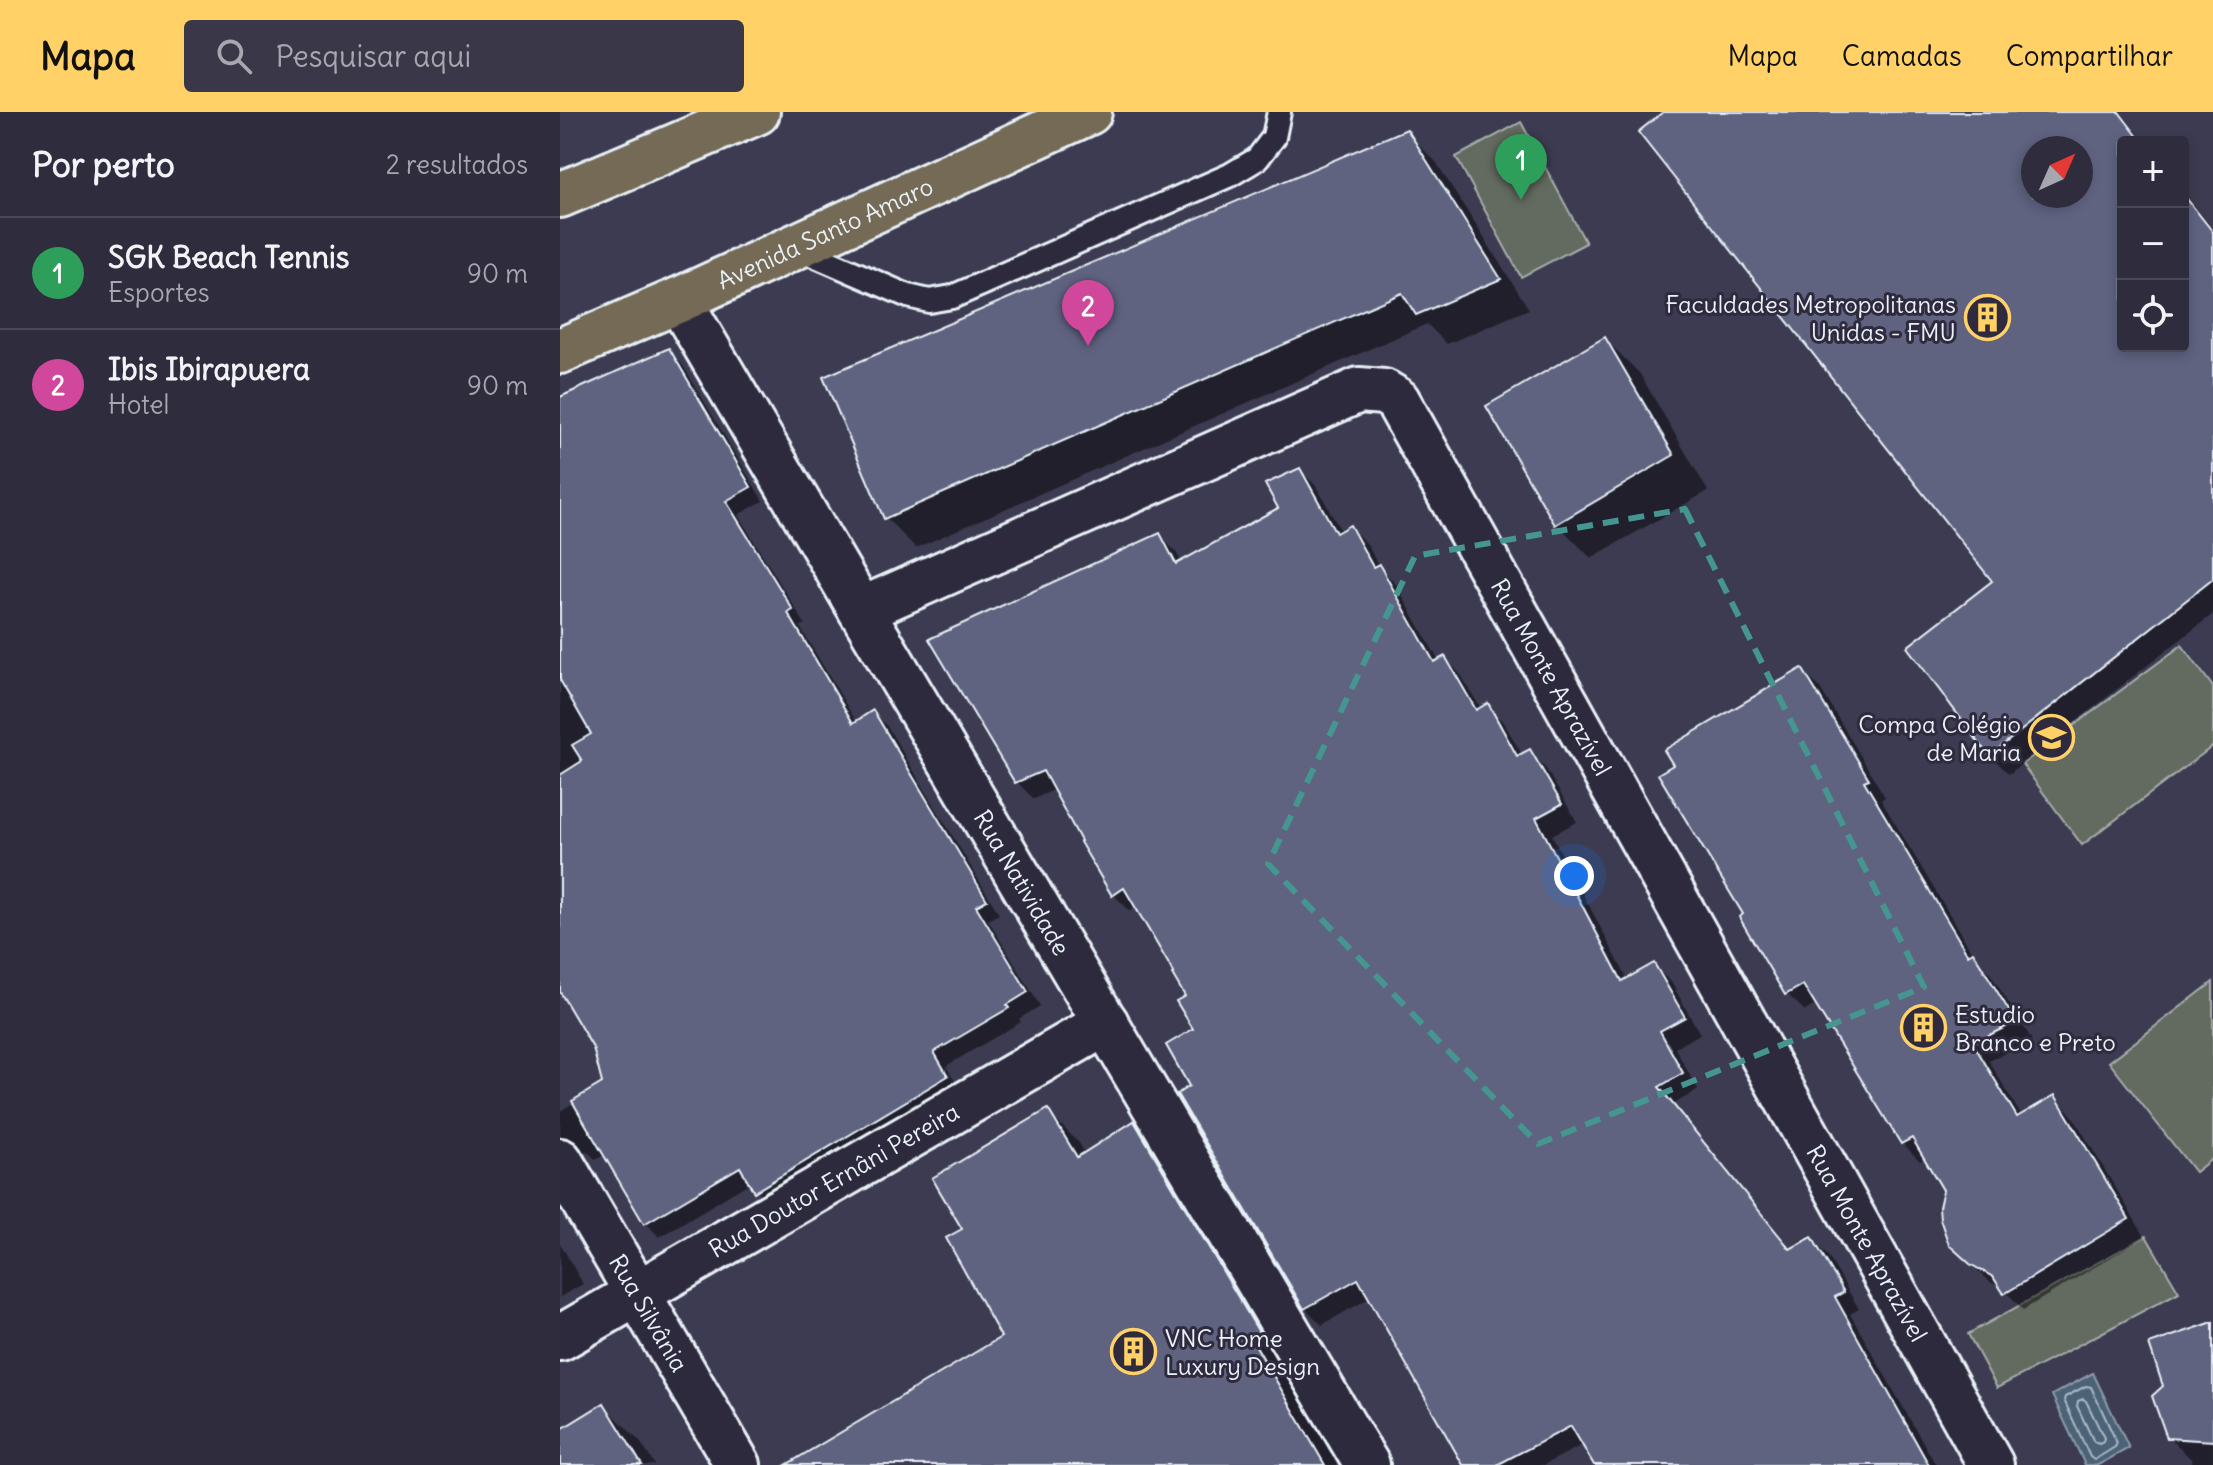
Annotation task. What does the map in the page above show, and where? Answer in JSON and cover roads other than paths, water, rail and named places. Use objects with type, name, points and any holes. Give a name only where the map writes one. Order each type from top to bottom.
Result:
[{"type":"main road","points":[[560,195],[757,112]]},
{"type":"main road","name":"Avenida Santo Amaro","points":[[560,351],[679,300],[1089,112]]},
{"type":"street","name":"Rua Natividade","points":[[679,300],[1367,1465]]},
{"type":"street","name":"Rua Monte Aprazível","points":[[861,610],[1359,390],[1384,392],[1397,400],[1991,1465]]},
{"type":"street","name":"Rua Doutor Ernâni Pereira","points":[[560,1338],[1106,1023]]},
{"type":"street","name":"Rua Silvânia","points":[[560,1161],[738,1465]]},
{"type":"lane","points":[[794,247],[908,296],[929,301],[952,297],[1230,175],[1257,159],[1274,137],[1279,112]]},
{"type":"water","points":[[2093,1373],[2129,1448],[2098,1465],[2085,1465],[2052,1395]]},
{"type":"place","name":"SGK Beach Tennis","points":[[1521,200]]},
{"type":"place","name":"Faculdades Metropolitanas Unidas - FMU","points":[[1987,318]]},
{"type":"place","name":"Ibis Ibirapuera","points":[[1088,346]]},
{"type":"place","name":"Compa Colégio de Maria","points":[[2052,738]]},
{"type":"place","name":"Estudio Branco e Preto","points":[[1924,1028]]},
{"type":"place","name":"VNC Home Luxury Design","points":[[1134,1352]]}]
